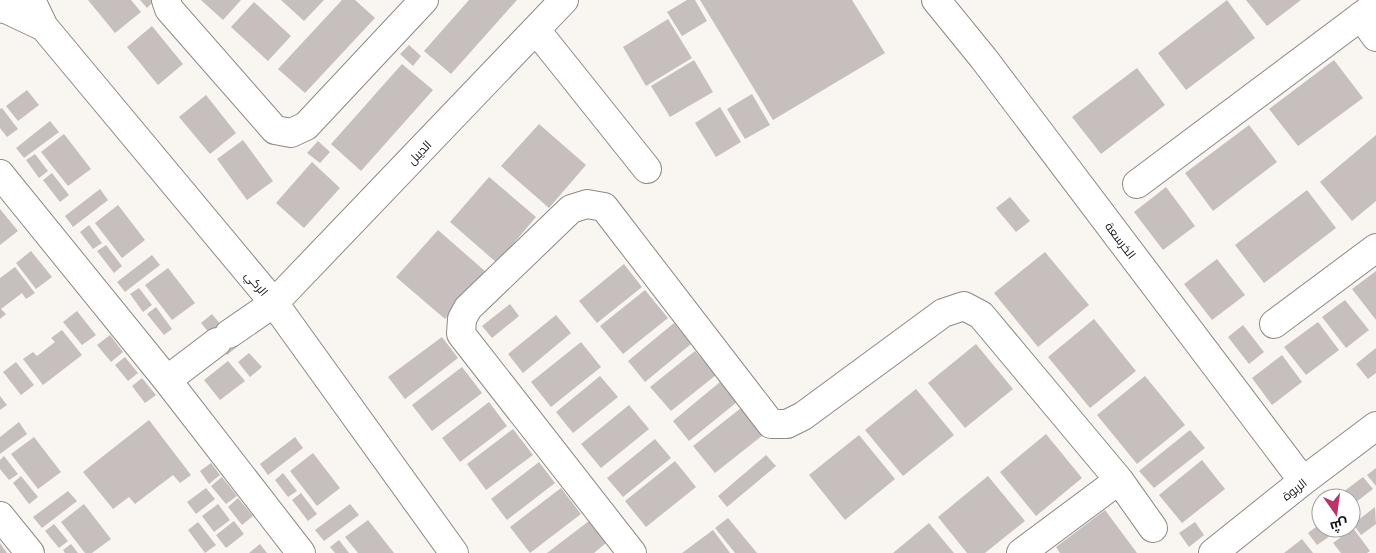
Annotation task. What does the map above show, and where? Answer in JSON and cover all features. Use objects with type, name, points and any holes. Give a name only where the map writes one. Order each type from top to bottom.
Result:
[{"type":"street","name":"الركي","points":[[31,0],[44,26],[274,303],[454,553]]},
{"type":"street","points":[[166,0],[170,9],[275,130],[291,133],[306,126],[424,0]]},
{"type":"street","name":"الديبل","points":[[167,380],[274,303],[564,0]]},
{"type":"street","name":"الخرسعة","points":[[936,0],[984,59],[1303,481]]},
{"type":"street","name":"الركي","points":[[0,8],[44,26]]},
{"type":"street","points":[[1137,184],[1371,19]]},
{"type":"street","points":[[536,30],[647,168]]},
{"type":"street","points":[[0,174],[167,380],[301,553]]},
{"type":"street","points":[[632,553],[461,334],[462,319],[468,308],[571,209],[587,204],[604,207],[771,424],[787,424],[803,416],[942,313],[964,306],[981,315],[1119,480],[1153,528]]},
{"type":"street","points":[[1274,324],[1376,248]]},
{"type":"street","name":"الربوة","points":[[1212,553],[1376,426]]},
{"type":"street","points":[[1021,553],[1119,480]]},
{"type":"street","points":[[0,516],[30,553]]},
{"type":"building","points":[[88,0],[131,0],[141,12],[115,33]]},
{"type":"building","points":[[140,0],[153,0],[154,1],[147,8]]},
{"type":"building","points":[[201,0],[241,0],[223,20]]},
{"type":"building","points":[[281,0],[324,0],[304,21]]},
{"type":"building","points":[[342,0],[355,0],[375,18],[305,93],[278,69]]},
{"type":"building","points":[[469,0],[517,0],[451,74],[424,51]]},
{"type":"building","points":[[687,0],[695,0],[707,21],[682,36],[667,12]]},
{"type":"building","points":[[700,0],[852,0],[885,53],[773,120]]},
{"type":"building","points":[[1227,0],[1255,38],[1186,90],[1158,53]]},
{"type":"building","points":[[1246,0],[1301,0],[1267,26]]},
{"type":"building","points":[[254,2],[291,36],[268,61],[231,27]]},
{"type":"building","points":[[668,19],[692,58],[646,86],[623,47]]},
{"type":"building","points":[[152,26],[183,64],[158,85],[127,47]]},
{"type":"building","points":[[409,45],[421,56],[413,66],[400,54]]},
{"type":"building","points":[[694,60],[713,92],[670,117],[651,86]]},
{"type":"building","points":[[1334,60],[1363,98],[1298,146],[1269,109]]},
{"type":"building","points":[[402,64],[433,90],[361,171],[331,144]]},
{"type":"building","points":[[1137,68],[1165,105],[1101,154],[1072,117]]},
{"type":"building","points":[[27,90],[39,105],[18,121],[6,106]]},
{"type":"building","points":[[752,94],[770,125],[745,139],[727,109]]},
{"type":"building","points":[[206,95],[236,133],[210,154],[179,117]]},
{"type":"building","points":[[720,107],[741,142],[716,157],[695,123]]},
{"type":"building","points":[[2,108],[18,129],[7,137],[0,128],[0,109]]},
{"type":"building","points":[[50,121],[59,132],[24,158],[16,148]]},
{"type":"building","points":[[539,124],[586,165],[549,208],[501,166]]},
{"type":"building","points":[[1249,125],[1277,162],[1213,211],[1185,173]]},
{"type":"building","points":[[64,134],[91,169],[68,186],[41,152]]},
{"type":"building","points":[[1376,135],[1376,201],[1352,221],[1320,182]]},
{"type":"building","points":[[243,140],[273,181],[247,200],[217,159]]},
{"type":"building","points":[[318,141],[330,152],[320,163],[307,153]]},
{"type":"building","points":[[35,154],[48,171],[39,178],[26,160]]},
{"type":"building","points":[[312,162],[340,188],[304,228],[276,203]]},
{"type":"building","points":[[52,173],[69,195],[60,202],[43,180]]},
{"type":"building","points":[[489,177],[536,217],[497,263],[450,222]]},
{"type":"building","points":[[1166,187],[1195,226],[1163,250],[1134,212]]},
{"type":"building","points":[[100,189],[108,200],[73,227],[65,216]]},
{"type":"building","points":[[1307,190],[1336,228],[1264,283],[1235,245]]},
{"type":"building","points":[[1010,197],[1030,221],[1016,232],[996,208]]},
{"type":"building","points":[[118,205],[145,240],[122,258],[95,223]]},
{"type":"building","points":[[0,209],[18,231],[0,245]]},
{"type":"building","points":[[89,225],[102,243],[93,249],[80,232]]},
{"type":"building","points":[[438,230],[486,272],[445,319],[396,277]]},
{"type":"building","points":[[106,245],[122,266],[114,273],[97,251]]},
{"type":"building","points":[[31,251],[52,277],[36,289],[16,263]]},
{"type":"building","points":[[1045,252],[1089,305],[1038,347],[994,293]]},
{"type":"building","points":[[152,255],[160,265],[125,292],[117,282]]},
{"type":"building","points":[[1217,259],[1245,295],[1212,320],[1184,284]]},
{"type":"building","points":[[624,264],[642,287],[597,323],[579,301]]},
{"type":"building","points":[[15,267],[35,293],[26,299],[22,293],[1,309],[6,314],[0,319],[0,278]]},
{"type":"building","points":[[168,268],[195,303],[172,320],[145,285]]},
{"type":"building","points":[[1376,271],[1376,320],[1352,289]]},
{"type":"building","points":[[139,288],[152,305],[143,312],[130,294]]},
{"type":"building","points":[[645,290],[668,318],[623,354],[600,326]]},
{"type":"building","points":[[1345,300],[1369,330],[1346,348],[1322,317]]},
{"type":"building","points":[[510,304],[519,316],[492,338],[482,326]]},
{"type":"building","points":[[156,307],[172,329],[164,335],[147,314]]},
{"type":"building","points":[[77,311],[96,335],[82,345],[63,322]]},
{"type":"building","points":[[212,314],[238,346],[227,355],[201,323]]},
{"type":"building","points":[[556,315],[571,333],[523,373],[508,354]]},
{"type":"building","points":[[1094,319],[1136,371],[1090,408],[1048,357]]},
{"type":"building","points":[[1318,322],[1339,350],[1306,375],[1284,347]]},
{"type":"building","points":[[674,323],[691,344],[645,382],[628,361]]},
{"type":"building","points":[[1243,325],[1264,352],[1249,364],[1228,337]]},
{"type":"building","points":[[62,330],[82,355],[43,385],[23,359],[33,352],[37,356],[55,342],[51,338]]},
{"type":"building","points":[[110,335],[123,352],[111,362],[97,345]]},
{"type":"building","points":[[442,337],[458,358],[405,399],[388,377]]},
{"type":"building","points":[[581,342],[601,367],[551,407],[531,382]]},
{"type":"building","points":[[976,344],[1013,389],[965,428],[928,383]]},
{"type":"building","points":[[1376,348],[1376,373],[1368,379],[1356,364]]},
{"type":"building","points":[[695,351],[716,375],[671,411],[650,387]]},
{"type":"building","points":[[249,353],[262,367],[250,377],[238,362]]},
{"type":"building","points":[[1282,355],[1302,382],[1272,405],[1252,378]]},
{"type":"building","points":[[125,357],[138,373],[128,381],[115,365]]},
{"type":"building","points":[[228,361],[245,381],[220,400],[204,380]]},
{"type":"building","points":[[16,362],[34,385],[21,395],[3,372]]},
{"type":"building","points":[[462,367],[482,393],[432,431],[412,405]]},
{"type":"building","points":[[600,376],[618,397],[573,433],[556,412]]},
{"type":"building","points":[[1145,376],[1185,425],[1137,464],[1097,415]]},
{"type":"building","points":[[142,378],[156,395],[145,403],[132,386]]},
{"type":"building","points":[[720,382],[737,402],[689,441],[673,421]]},
{"type":"building","points":[[916,389],[954,435],[903,476],[865,430]]},
{"type":"building","points":[[0,396],[7,405],[0,410]]},
{"type":"building","points":[[489,402],[507,426],[460,462],[442,438]]},
{"type":"building","points":[[629,405],[649,429],[601,468],[581,444]]},
{"type":"building","points":[[741,408],[763,435],[715,473],[693,446]]},
{"type":"building","points":[[149,420],[191,475],[180,483],[173,475],[135,504],[129,497],[113,509],[83,472]]},
{"type":"building","points":[[19,422],[27,434],[0,454],[0,437]]},
{"type":"building","points":[[513,429],[533,455],[486,490],[467,464]]},
{"type":"building","points":[[1190,430],[1205,448],[1154,488],[1139,471]]},
{"type":"building","points":[[1046,434],[1082,478],[1036,516],[1000,472]]},
{"type":"building","points":[[859,435],[895,479],[845,520],[809,475]]},
{"type":"building","points":[[34,437],[61,472],[38,489],[11,454]]},
{"type":"building","points":[[295,437],[303,448],[268,475],[260,464]]},
{"type":"building","points":[[655,439],[671,458],[623,497],[607,478]]},
{"type":"building","points":[[313,453],[340,488],[317,506],[290,471]]},
{"type":"building","points":[[766,455],[776,466],[727,507],[718,496]]},
{"type":"building","points":[[4,456],[18,474],[9,480],[0,469],[0,460]]},
{"type":"building","points":[[1202,460],[1225,489],[1182,523],[1159,495]]},
{"type":"building","points":[[675,461],[696,487],[646,527],[625,501]]},
{"type":"building","points":[[539,462],[555,483],[507,520],[491,499]]},
{"type":"building","points":[[211,463],[220,475],[209,484],[200,471]]},
{"type":"building","points":[[1376,468],[1376,486],[1367,475]]},
{"type":"building","points":[[283,473],[297,491],[288,497],[275,480]]},
{"type":"building","points":[[21,476],[38,497],[29,504],[13,483]]},
{"type":"building","points":[[988,476],[1025,521],[985,553],[967,553],[938,517]]},
{"type":"building","points":[[222,477],[237,496],[226,504],[211,486]]},
{"type":"building","points":[[1363,477],[1373,489],[1361,498],[1361,488],[1348,488]]},
{"type":"building","points":[[206,488],[215,499],[196,514],[187,502]]},
{"type":"building","points":[[561,488],[581,514],[530,553],[510,527]]},
{"type":"building","points":[[68,491],[77,501],[42,528],[33,517]]},
{"type":"building","points":[[301,493],[317,514],[308,521],[292,500]]},
{"type":"building","points":[[238,498],[253,516],[242,525],[228,507]]},
{"type":"building","points":[[84,504],[111,539],[92,553],[85,553],[61,522]]},
{"type":"building","points":[[218,504],[230,520],[214,532],[202,516]]},
{"type":"building","points":[[350,504],[359,515],[324,541],[315,530]]},
{"type":"building","points":[[1375,507],[1376,524],[1361,535],[1361,518]]},
{"type":"building","points":[[1105,510],[1137,553],[1060,553],[1056,547]]},
{"type":"building","points":[[728,518],[757,553],[735,553],[715,528]]},
{"type":"building","points":[[368,520],[394,553],[358,553],[345,537]]},
{"type":"building","points":[[234,521],[244,534],[226,548],[216,535]]},
{"type":"building","points":[[589,521],[606,543],[594,553],[547,553]]},
{"type":"building","points":[[198,522],[216,545],[205,553],[188,530]]},
{"type":"building","points":[[1195,522],[1204,535],[1189,547],[1179,533]]},
{"type":"building","points":[[929,523],[954,553],[893,553]]},
{"type":"building","points":[[54,524],[68,541],[59,548],[45,531]]},
{"type":"building","points":[[713,530],[730,553],[682,553]]},
{"type":"building","points":[[1312,538],[1327,538],[1317,545]]},
{"type":"building","points":[[1340,538],[1360,538],[1370,551],[1367,553],[1341,553],[1333,543]]},
{"type":"building","points":[[1302,539],[1313,553],[1284,553]]},
{"type":"building","points":[[339,540],[349,553],[335,553],[330,547]]},
{"type":"building","points":[[0,543],[7,553],[0,553]]},
{"type":"building","points":[[71,544],[78,553],[65,553],[63,550]]},
{"type":"building","points":[[260,544],[267,553],[249,553]]}]
